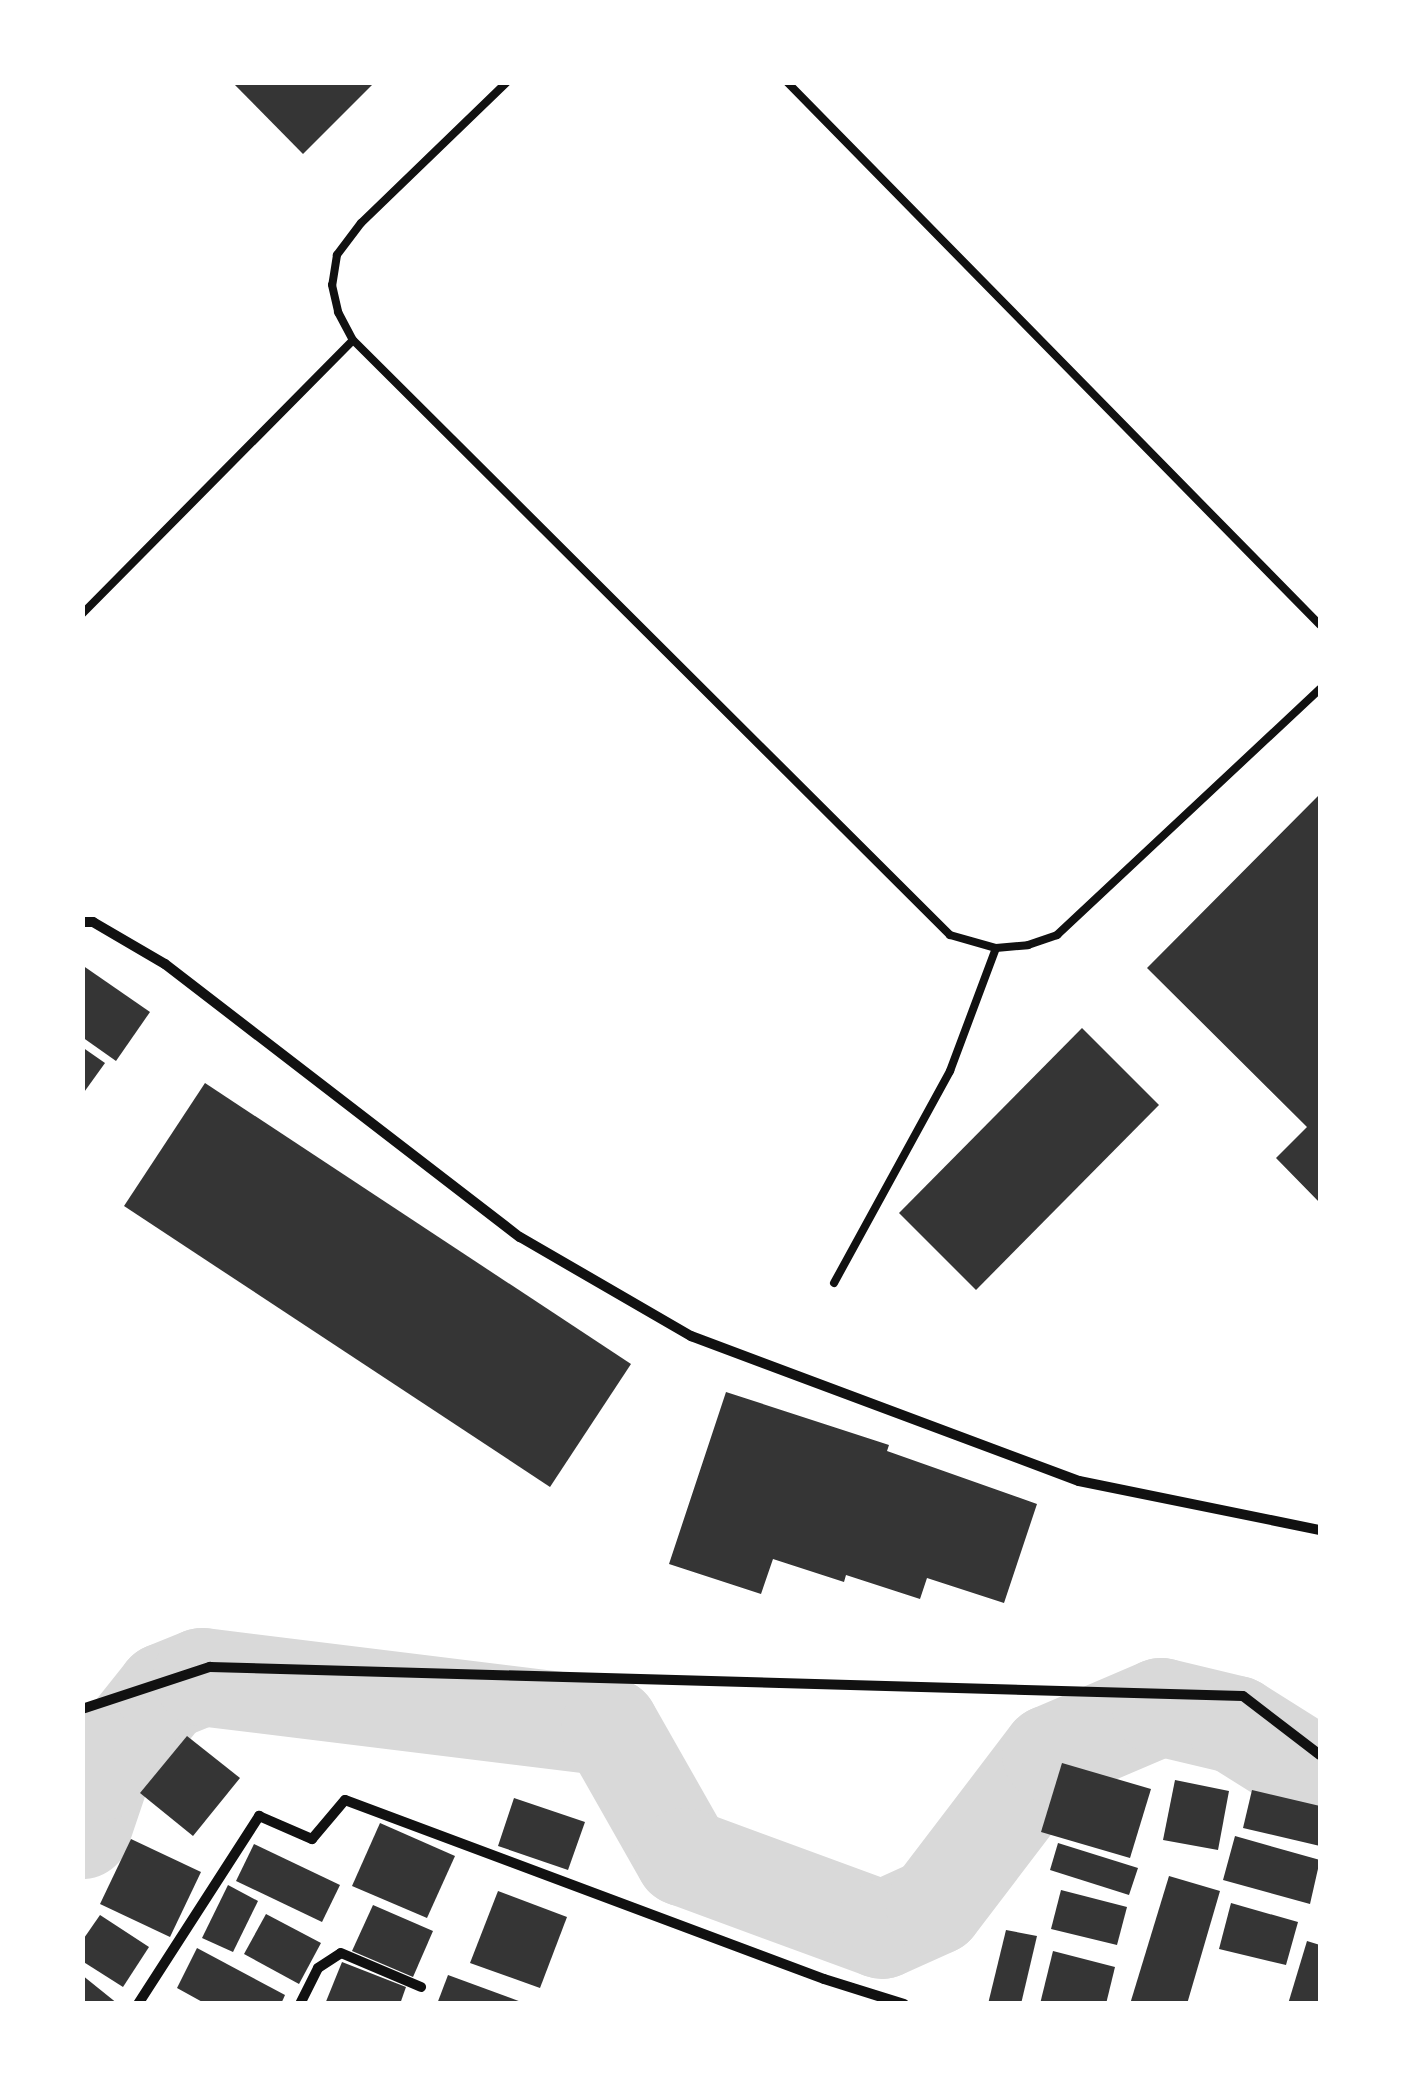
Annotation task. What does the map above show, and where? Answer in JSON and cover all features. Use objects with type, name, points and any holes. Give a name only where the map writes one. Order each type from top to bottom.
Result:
[{"type":"street","points":[[82,922],[93,922],[165,964],[520,1237],[691,1336],[1080,1481],[1245,1518],[1320,1530]]},
{"type":"street","points":[[82,1710],[210,1667],[1223,1695],[1243,1696],[1320,1755]]},
{"type":"street","points":[[138,2004],[259,1816],[312,1839],[345,1800],[824,1980],[904,2004]]},
{"type":"street","points":[[300,2004],[318,1968],[341,1953],[421,1987]]},
{"type":"lane","points":[[507,82],[361,223],[337,254],[332,285],[338,312],[353,340],[950,935],[996,948],[1028,945],[1075,923],[1320,689]]},
{"type":"lane","points":[[786,82],[1320,625]]},
{"type":"lane","points":[[82,614],[353,340]]},
{"type":"lane","points":[[834,1283],[950,1071],[996,948]]},
{"type":"building","points":[[232,82],[375,82],[303,154]]},
{"type":"building","points":[[1320,794],[1320,1203],[1276,1158],[1307,1127],[1147,968]]},
{"type":"building","points":[[82,965],[150,1012],[116,1061],[82,1037]]},
{"type":"building","points":[[1082,1028],[1159,1105],[976,1290],[899,1213]]},
{"type":"building","points":[[82,1047],[105,1063],[82,1095]]},
{"type":"building","points":[[205,1083],[631,1364],[550,1487],[124,1206]]},
{"type":"building","points":[[726,1392],[889,1445],[887,1451],[1037,1504],[1004,1603],[927,1578],[920,1599],[846,1575],[844,1582],[773,1559],[761,1594],[669,1564]]},
{"type":"building","points":[[187,1736],[240,1778],[193,1836],[140,1793]]},
{"type":"building","points":[[1062,1763],[1151,1789],[1130,1858],[1041,1832]]},
{"type":"building","points":[[1175,1780],[1229,1791],[1218,1850],[1163,1840]]},
{"type":"building","points":[[1252,1790],[1320,1806],[1320,1846],[1243,1828]]},
{"type":"building","points":[[514,1798],[585,1822],[568,1870],[498,1846]]},
{"type":"building","points":[[380,1823],[455,1856],[427,1918],[352,1886]]},
{"type":"building","points":[[1235,1836],[1320,1860],[1310,1904],[1223,1880]]},
{"type":"building","points":[[131,1839],[201,1872],[170,1937],[100,1904]]},
{"type":"building","points":[[1058,1843],[1138,1868],[1129,1895],[1050,1870]]},
{"type":"building","points":[[254,1844],[340,1885],[322,1922],[236,1881]]},
{"type":"building","points":[[1169,1876],[1220,1891],[1187,2004],[1130,2004]]},
{"type":"building","points":[[228,1885],[258,1901],[233,1952],[202,1938]]},
{"type":"building","points":[[1061,1890],[1127,1907],[1117,1945],[1051,1929]]},
{"type":"building","points":[[498,1891],[567,1917],[540,1988],[470,1963]]},
{"type":"building","points":[[1231,1903],[1298,1922],[1286,1965],[1219,1949]]},
{"type":"building","points":[[373,1905],[433,1931],[413,1977],[352,1951]]},
{"type":"building","points":[[266,1914],[321,1943],[299,1984],[244,1954]]},
{"type":"building","points":[[100,1915],[149,1947],[123,1987],[82,1961],[82,1941]]},
{"type":"building","points":[[1006,1930],[1037,1936],[1021,2004],[988,2004]]},
{"type":"building","points":[[1307,1941],[1320,1945],[1320,2004],[1288,2004]]},
{"type":"building","points":[[197,1948],[285,1995],[281,2004],[206,2004],[177,1988]]},
{"type":"building","points":[[1053,1951],[1115,1967],[1106,2004],[1040,2004]]},
{"type":"building","points":[[342,1962],[406,1987],[400,2004],[325,2004]]},
{"type":"building","points":[[82,1975],[118,2004],[82,2004]]},
{"type":"building","points":[[448,1975],[524,2003],[524,2004],[437,2004]]},
{"type":"waterway","points":[[82,1830],[102,1771],[165,1692],[202,1677],[610,1727],[684,1857],[882,1930],[935,1906],[1051,1754],[1161,1707],[1236,1725],[1320,1778]]}]
